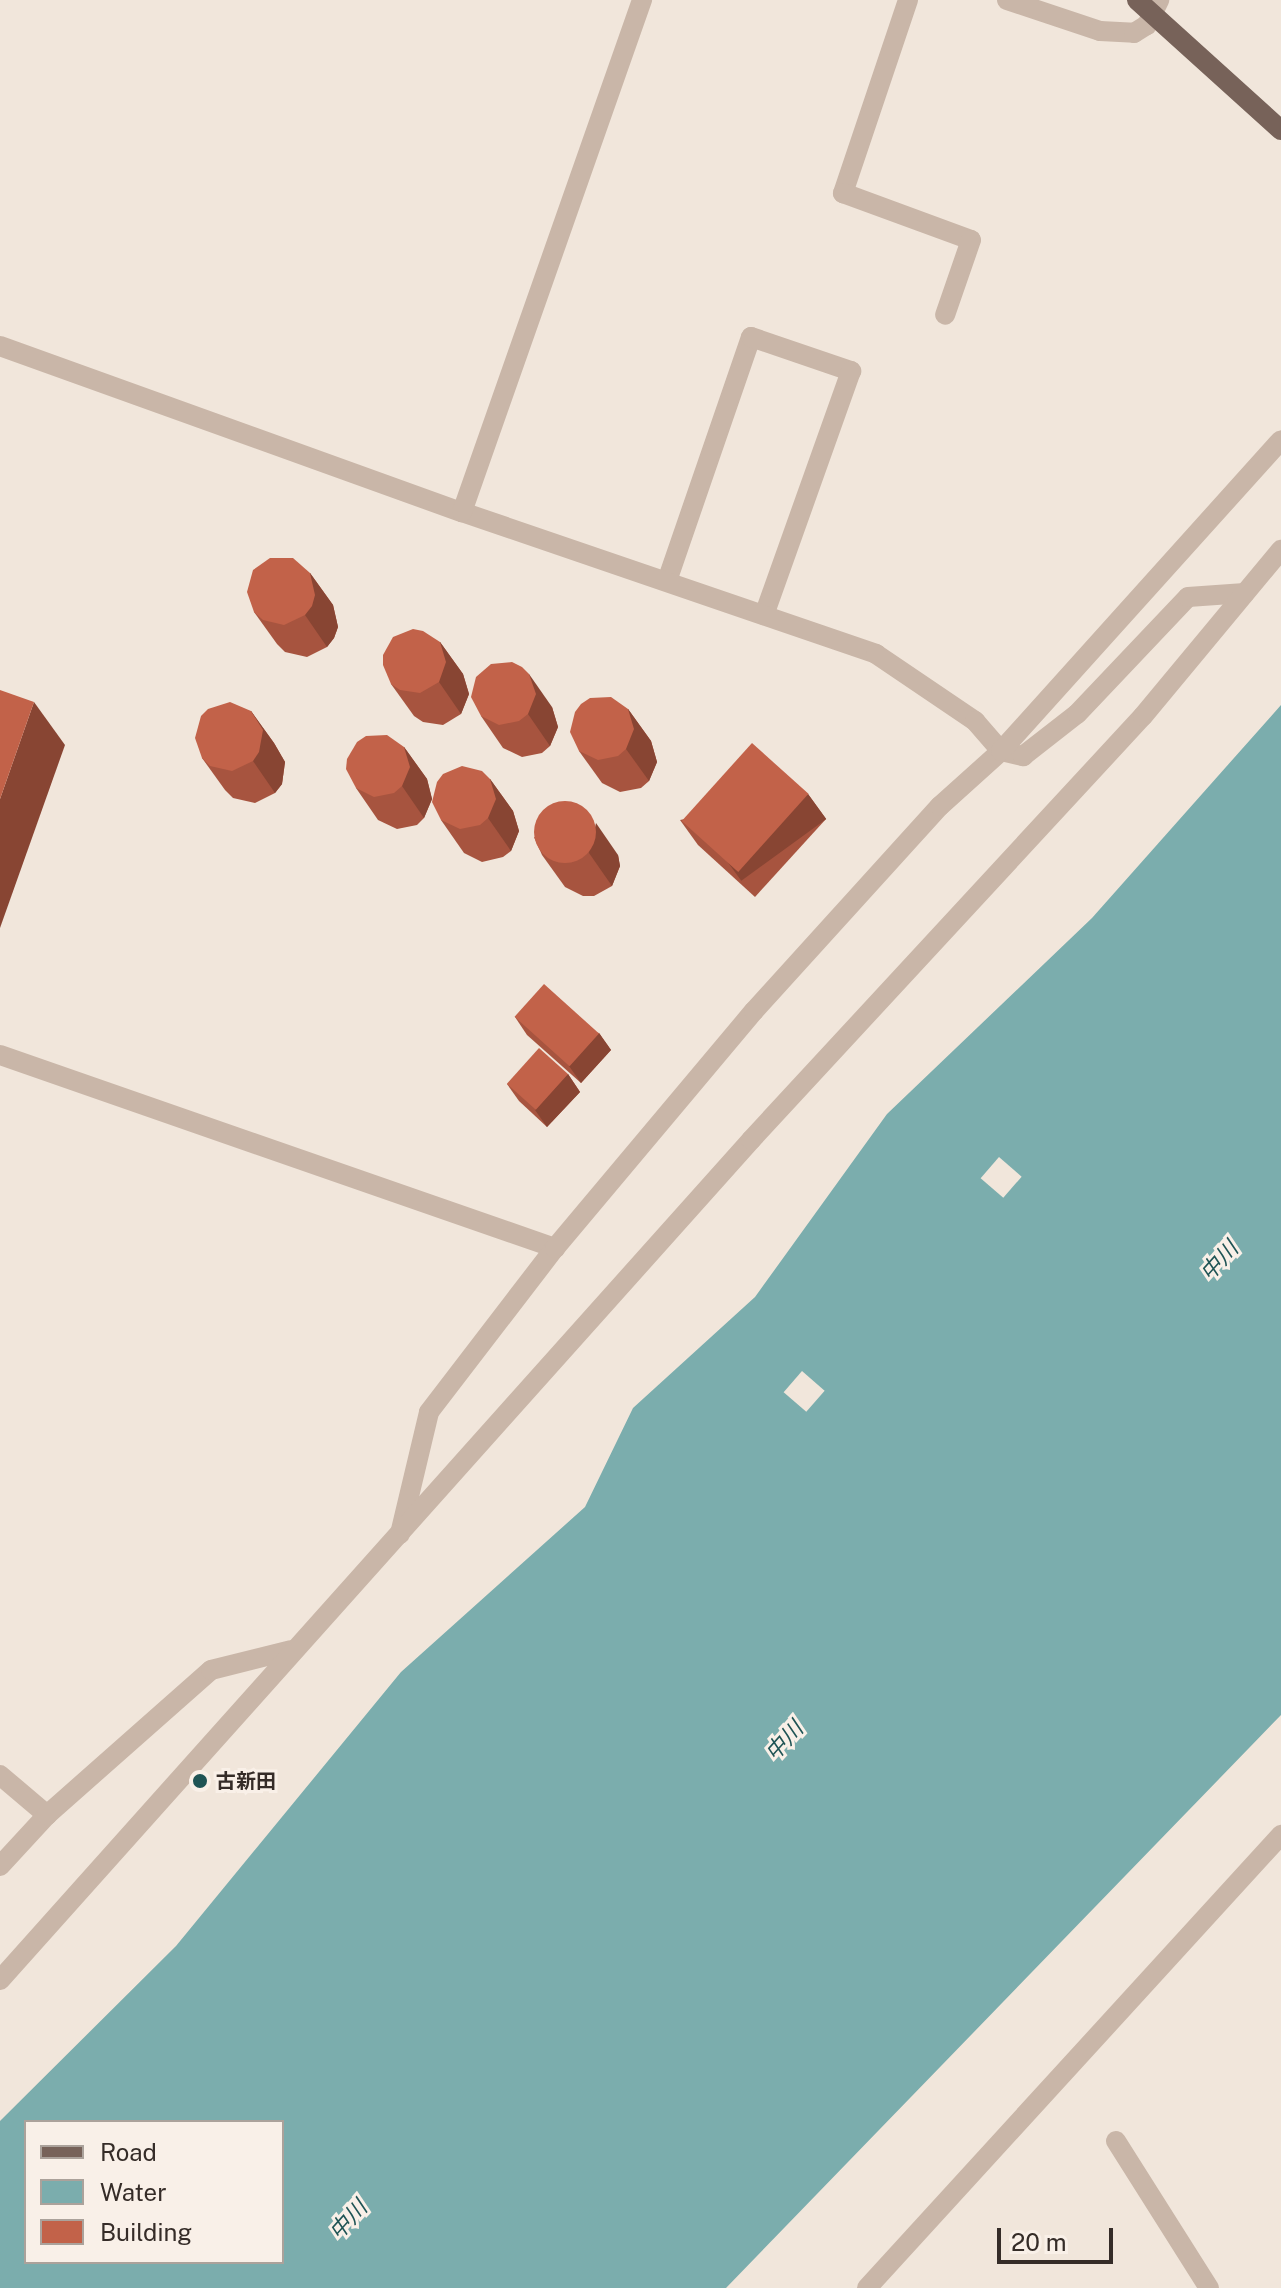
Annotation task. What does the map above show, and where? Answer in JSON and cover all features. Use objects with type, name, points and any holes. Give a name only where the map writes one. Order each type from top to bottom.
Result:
[{"type":"main road","points":[[1137,0],[1157,8],[1281,130]]},
{"type":"street","points":[[462,512],[642,0]]},
{"type":"street","points":[[908,0],[843,193],[971,240],[945,315]]},
{"type":"street","points":[[1007,0],[1100,31],[1134,33],[1157,8]]},
{"type":"street","points":[[667,581],[751,337],[851,371],[764,615]]},
{"type":"street","points":[[0,346],[462,512],[876,654],[975,721],[1001,751],[1023,756],[1077,714],[1188,597],[1245,593]]},
{"type":"street","points":[[400,1534],[429,1412],[555,1248],[754,1011],[940,806],[1001,751],[1281,440]]},
{"type":"street","points":[[0,1980],[291,1650],[400,1534],[751,1140],[1143,716],[1281,550]]},
{"type":"street","points":[[0,1055],[555,1248]]},
{"type":"street","points":[[0,1866],[47,1815],[211,1670],[291,1650]]},
{"type":"street","points":[[0,1775],[47,1815]]},
{"type":"street","points":[[867,2288],[1281,1835]]},
{"type":"street","points":[[1116,2141],[1209,2288]]},
{"type":"water","name":"中川","points":[[1281,705],[1281,1715],[726,2288],[0,2288],[0,2121],[176,1946],[401,1672],[585,1507],[633,1408],[755,1297],[887,1114],[1092,918]]},
{"type":"pier","points":[[999,1157],[1022,1177],[1003,1198],[981,1178]]},
{"type":"pier","points":[[802,1371],[825,1391],[806,1412],[784,1392]]},
{"type":"building","points":[[270,558],[293,558],[310,573],[315,595],[305,615],[284,625],[263,620],[254,612],[247,592],[253,570]]},
{"type":"building","points":[[413,629],[423,631],[440,642],[446,662],[439,682],[420,693],[400,690],[391,684],[383,665],[383,655],[393,637]]},
{"type":"building","points":[[512,662],[529,674],[536,694],[528,714],[519,721],[499,725],[481,716],[471,697],[476,677],[491,664]]},
{"type":"building","points":[[0,690],[34,702],[0,799]]},
{"type":"building","points":[[611,697],[628,709],[634,729],[626,749],[618,756],[598,760],[579,751],[570,732],[575,712],[581,704],[590,698]]},
{"type":"building","points":[[230,702],[251,711],[263,730],[259,752],[253,761],[232,771],[210,766],[202,758],[195,738],[201,716],[208,709]]},
{"type":"building","points":[[387,735],[404,747],[410,767],[402,786],[394,793],[374,797],[356,788],[346,769],[347,759],[357,742],[366,736]]},
{"type":"building","points":[[752,743],[808,794],[738,872],[682,821]]},
{"type":"building","points":[[462,766],[482,771],[490,779],[496,799],[488,818],[480,825],[460,829],[441,820],[432,802],[437,782],[443,774]]},
{"type":"building","points":[[565,801],[577,803],[587,810],[594,820],[594,844],[587,854],[577,861],[565,863],[553,861],[543,854],[536,844],[534,832],[536,820],[543,810],[553,803]]},
{"type":"building","points":[[544,984],[599,1034],[570,1066],[515,1017]]},
{"type":"building","points":[[539,1048],[568,1074],[536,1110],[507,1084]]},
{"type":"place","name":"古新田","points":[[200,1781]]}]
